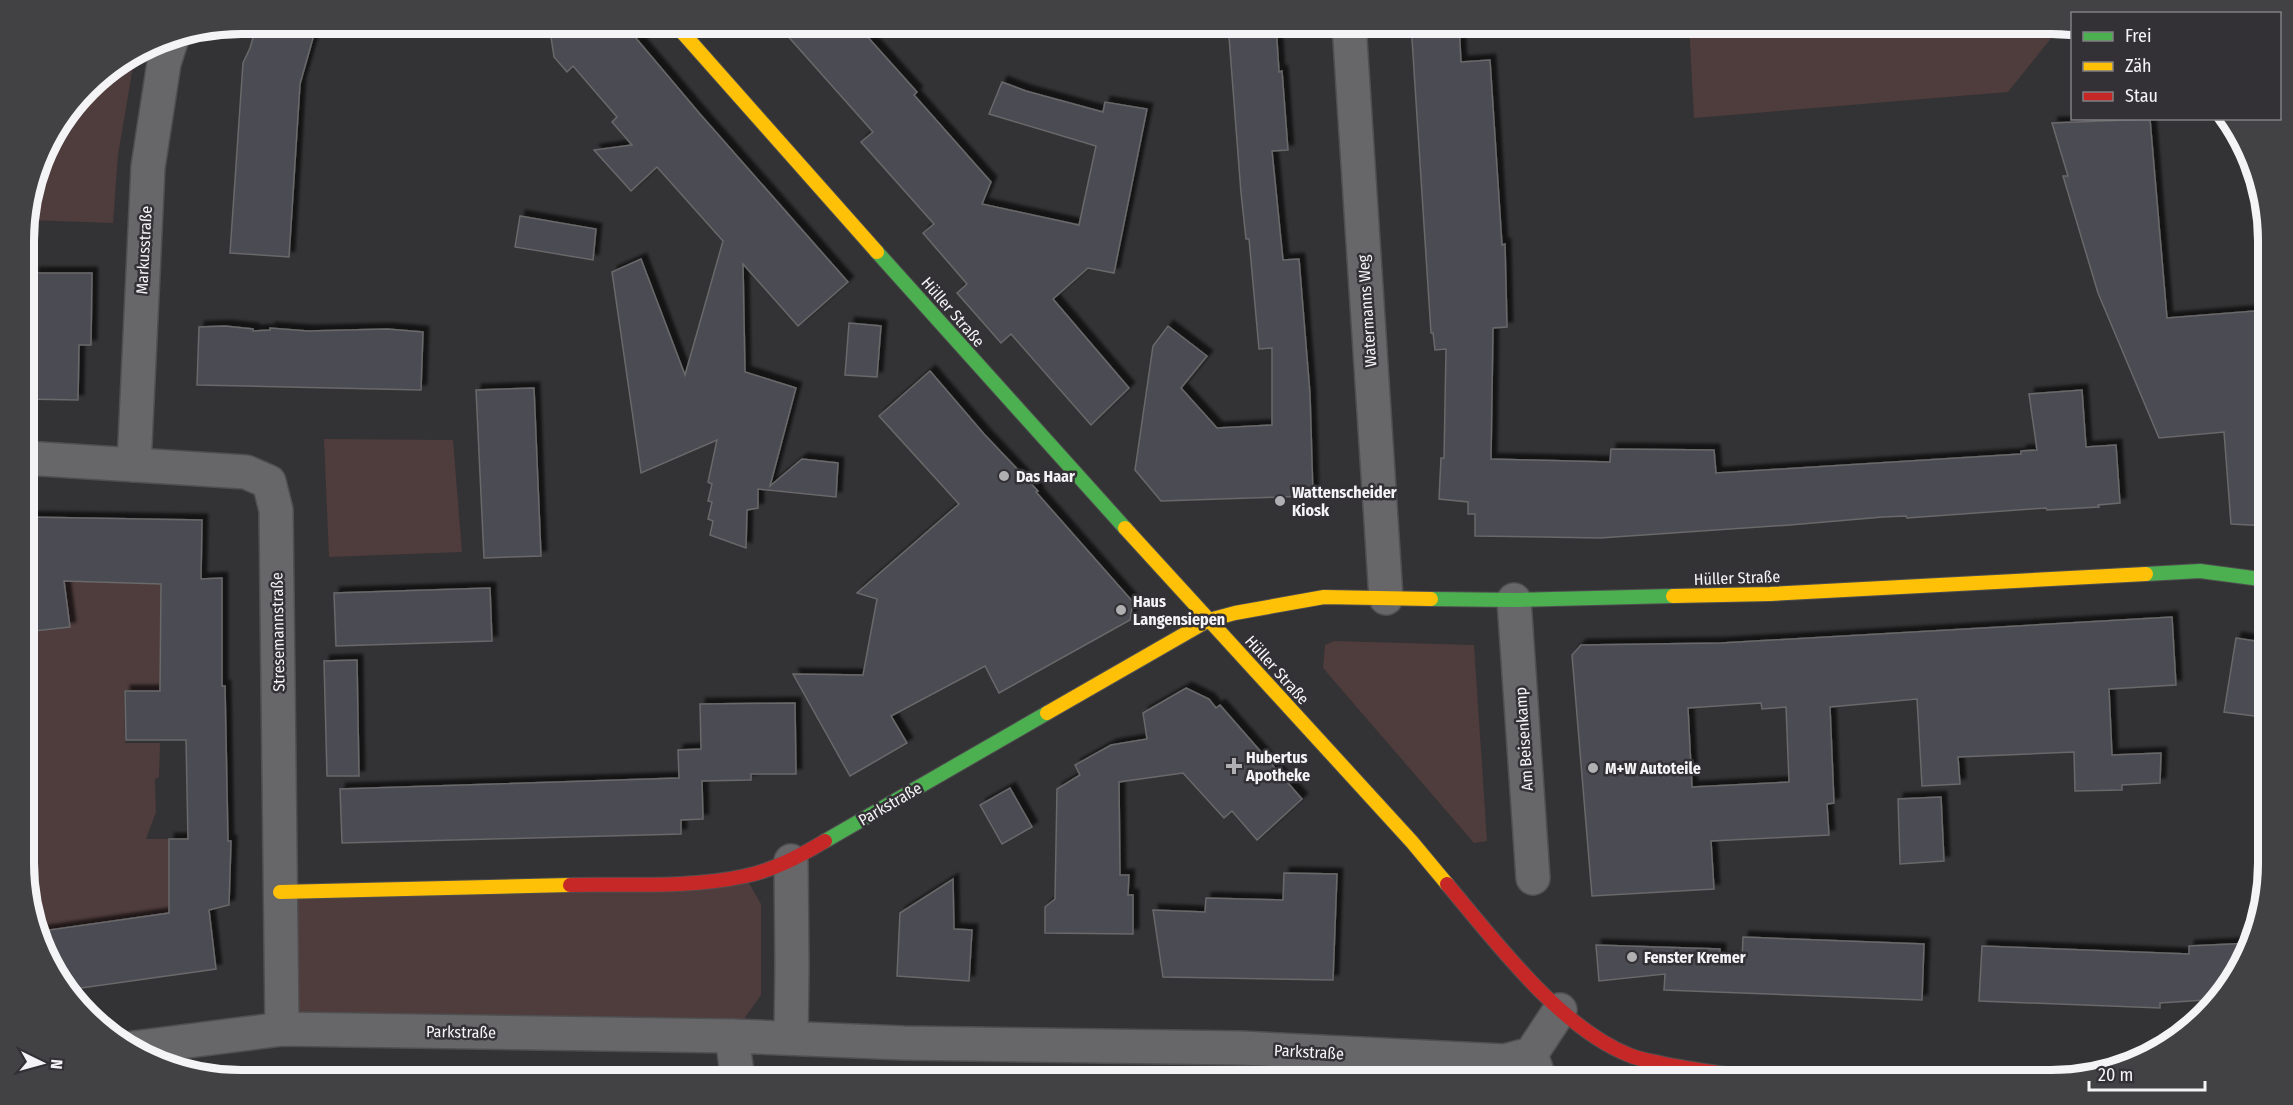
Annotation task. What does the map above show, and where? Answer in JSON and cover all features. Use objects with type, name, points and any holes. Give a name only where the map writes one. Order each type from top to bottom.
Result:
[{"type":"street","name":"Hüller Straße","points":[[684,34],[1072,471],[1412,842],[1499,946],[1560,1010]]},
{"type":"street","name":"Watermanns Weg","points":[[1350,34],[1386,598]]},
{"type":"street","name":"Markusstraße","points":[[134,465],[148,167],[164,63],[169,47]]},
{"type":"street","name":"Stresemannstraße","points":[[35,459],[246,472],[269,482],[276,510],[282,1029]]},
{"type":"street","name":"Hüller Straße","points":[[1209,620],[1324,597],[1514,600],[1770,594],[2200,571],[2258,579]]},
{"type":"street","name":"Am Beisenkamp","points":[[1514,600],[1533,878]]},
{"type":"street","name":"Parkstraße","points":[[280,892],[691,882],[746,876],[791,861],[1209,620]]},
{"type":"street","points":[[791,861],[791,1038]]},
{"type":"street","name":"Parkstraße","points":[[145,1046],[282,1029],[732,1036],[904,1043],[1242,1048],[1505,1061],[1535,1067],[1560,1010]]},
{"type":"street","points":[[1560,1010],[1595,1038],[1630,1056],[1691,1070]]},
{"type":"street","points":[[732,1036],[737,1070]]},
{"type":"shaded area","points":[[1690,34],[2054,34],[2008,92],[1694,118]]},
{"type":"shaded area","points":[[133,65],[118,155],[113,223],[36,220],[50,162],[69,127],[95,95]]},
{"type":"shaded area","points":[[324,439],[453,440],[462,552],[329,557]]},
{"type":"shaded area","points":[[64,581],[161,584],[160,649],[222,650],[186,690],[124,690],[125,743],[160,743],[159,777],[155,779],[156,812],[146,839],[169,839],[169,913],[46,930],[36,890],[34,863],[34,631],[70,627]]},
{"type":"shaded area","points":[[1334,641],[1474,645],[1487,841],[1474,843],[1323,668],[1325,645]]},
{"type":"shaded area","points":[[745,876],[761,904],[761,995],[732,1036],[282,1029],[280,892]]},
{"type":"building","points":[[254,34],[314,34],[300,84],[289,257],[230,253],[243,63]]},
{"type":"building","points":[[551,34],[632,34],[848,282],[798,326],[743,264],[745,372],[796,388],[770,486],[802,459],[838,463],[836,497],[758,489],[758,508],[747,510],[746,548],[710,535],[713,521],[708,519],[712,502],[708,501],[712,484],[708,482],[717,440],[641,473],[612,272],[641,259],[685,375],[723,241],[657,167],[631,191],[594,150],[632,145],[612,122],[617,117],[573,66],[567,72],[554,57]]},
{"type":"building","points":[[786,34],[865,34],[917,92],[914,95],[991,182],[982,204],[1079,225],[1096,146],[989,114],[1002,82],[1103,112],[1105,102],[1147,109],[1114,273],[1088,268],[1053,299],[1129,388],[1091,425],[1011,334],[1001,343],[957,293],[967,284],[923,233],[934,224],[861,142],[873,132]]},
{"type":"building","points":[[1229,34],[1277,34],[1288,150],[1272,151],[1283,260],[1299,259],[1310,394],[1313,496],[1161,501],[1135,470],[1153,346],[1168,326],[1207,356],[1181,388],[1217,428],[1272,425],[1272,348],[1259,349],[1249,239],[1246,239]]},
{"type":"building","points":[[1412,34],[1460,34],[1461,62],[1490,60],[1502,245],[1505,244],[1507,327],[1493,328],[1491,459],[1610,462],[1611,449],[1714,450],[1716,473],[2021,454],[2021,451],[2037,450],[2029,394],[2082,390],[2086,447],[2116,445],[2120,503],[2098,505],[2099,507],[2047,510],[2046,508],[1907,518],[1906,516],[1883,517],[1600,538],[1475,536],[1475,514],[1468,514],[1468,502],[1439,499],[1441,458],[1444,458],[1446,349],[1435,350],[1433,333],[1431,333]]},
{"type":"building","points":[[2150,120],[2167,318],[2258,311],[2258,525],[2231,524],[2224,432],[2159,438],[2098,293],[2063,176],[2068,176],[2052,123]]},
{"type":"building","points":[[520,216],[596,229],[593,260],[515,247]]},
{"type":"building","points":[[35,273],[92,273],[91,345],[79,345],[78,400],[35,399]]},
{"type":"building","points":[[849,323],[881,326],[877,377],[845,375]]},
{"type":"building","points":[[225,326],[253,329],[253,331],[270,330],[270,328],[308,331],[387,329],[423,332],[421,390],[197,385],[199,327]]},
{"type":"building","points":[[930,371],[984,434],[1038,491],[1036,492],[1133,602],[1130,620],[999,693],[985,666],[891,716],[907,743],[850,776],[793,674],[863,675],[877,599],[857,593],[959,504],[879,416]]},
{"type":"building","points":[[534,388],[541,556],[484,558],[476,390]]},
{"type":"building","points":[[35,517],[202,520],[201,579],[222,578],[222,686],[225,686],[228,841],[231,841],[229,905],[209,910],[216,969],[77,989],[50,943],[46,930],[169,913],[169,839],[188,839],[186,740],[126,740],[125,691],[160,691],[161,584],[64,581],[70,627],[34,631]]},
{"type":"building","points":[[490,588],[492,641],[336,646],[334,593]]},
{"type":"building","points":[[2172,617],[2176,685],[2109,689],[2112,755],[2161,753],[2160,783],[2122,785],[2122,790],[2075,791],[2074,752],[1958,757],[1960,784],[1922,786],[1917,699],[1830,707],[1834,803],[1827,804],[1829,835],[1711,841],[1714,889],[1592,896],[1572,655],[1581,645],[1721,643]],"holes":[[[1761,703],[1762,709],[1786,707],[1789,782],[1692,787],[1688,708]]]},
{"type":"building","points":[[2236,638],[2258,641],[2258,717],[2224,712]]},
{"type":"building","points":[[357,660],[359,776],[327,776],[324,661]]},
{"type":"building","points":[[1186,688],[1209,699],[1216,708],[1220,705],[1302,799],[1257,840],[1232,811],[1224,818],[1183,773],[1119,782],[1120,875],[1129,875],[1128,895],[1133,895],[1133,934],[1045,933],[1045,907],[1055,899],[1057,789],[1080,775],[1075,765],[1111,745],[1147,739],[1143,713]]},
{"type":"building","points":[[795,703],[796,774],[751,774],[751,780],[702,781],[703,819],[681,820],[681,834],[342,843],[340,789],[679,778],[678,750],[701,749],[700,704]]},
{"type":"building","points":[[1010,788],[1032,827],[1002,844],[980,805]]},
{"type":"building","points":[[1941,797],[1944,861],[1900,864],[1898,799]]},
{"type":"building","points":[[1284,873],[1337,874],[1333,980],[1163,977],[1153,910],[1205,912],[1206,898],[1283,900]]},
{"type":"building","points":[[953,879],[954,929],[972,930],[969,981],[897,976],[900,913]]},
{"type":"building","points":[[1743,937],[1924,944],[1922,1000],[1664,990],[1665,974],[1599,981],[1596,945],[1720,949],[1720,958],[1742,959]]},
{"type":"building","points":[[2242,943],[2224,978],[2207,1000],[2160,1003],[2160,1008],[1979,1001],[1982,946],[2189,954],[2189,946]]},
{"type":"traffic: fast","points":[[877,252],[1125,528]]},
{"type":"traffic: fast","points":[[2146,574],[2200,571],[2258,579]]},
{"type":"traffic: fast","points":[[1431,599],[1514,600],[1673,596]]},
{"type":"traffic: fast","points":[[825,841],[1047,713]]},
{"type":"traffic: slow","points":[[684,34],[877,252]]},
{"type":"traffic: slow","points":[[1125,528],[1412,842],[1447,884]]},
{"type":"traffic: slow","points":[[1673,596],[1770,594],[2146,574]]},
{"type":"traffic: slow","points":[[1047,713],[1209,620],[1324,597],[1431,599]]},
{"type":"traffic: slow","points":[[280,892],[570,885]]},
{"type":"traffic: jam","points":[[570,885],[658,885],[725,880],[776,866],[825,841]]},
{"type":"traffic: jam","points":[[1447,884],[1507,956],[1553,1004],[1578,1024],[1603,1042],[1636,1058],[1701,1070]]},
{"type":"place","name":"Das Haar","points":[[1004,476]]},
{"type":"place","name":"Wattenscheider Kiosk","points":[[1280,501]]},
{"type":"place","name":"Haus Langensiepen","points":[[1121,610]]},
{"type":"place","name":"Hubertus Apotheke","points":[[1234,766]]},
{"type":"place","name":"M+W Autoteile","points":[[1593,768]]},
{"type":"place","name":"Fenster Kremer","points":[[1632,957]]}]
